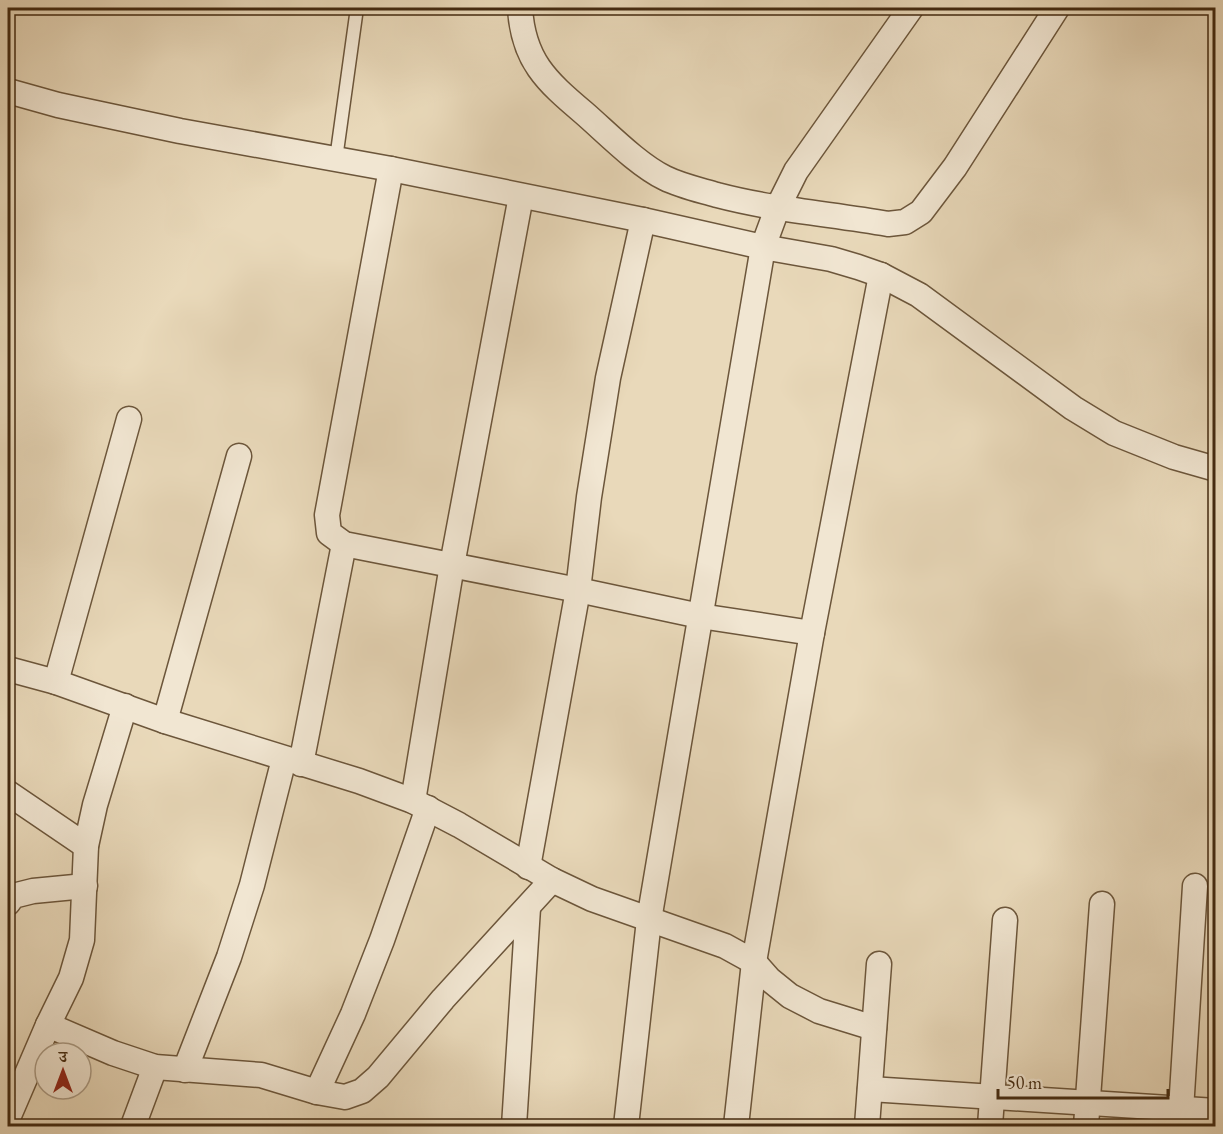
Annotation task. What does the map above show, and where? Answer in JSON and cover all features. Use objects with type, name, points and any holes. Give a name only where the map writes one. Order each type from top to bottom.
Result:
[{"type":"street","points":[[520,8],[529,52],[541,73],[638,159],[664,178],[777,209],[888,224],[905,222],[921,212],[955,167],[1057,8]]},
{"type":"street","points":[[626,1126],[649,920],[763,247],[777,209],[796,171],[911,8]]},
{"type":"street","points":[[8,91],[58,105],[180,132],[391,169],[644,220],[763,247],[831,259],[880,275],[919,295],[1073,408],[1113,433],[1174,457],[1215,469]]},
{"type":"street","points":[[391,169],[327,515],[329,533],[344,544],[700,616],[812,633]]},
{"type":"street","points":[[317,1092],[353,1014],[382,940],[420,804],[452,565],[521,196]]},
{"type":"street","points":[[528,867],[578,590],[589,497],[608,378],[644,220]]},
{"type":"street","points":[[736,1126],[754,962],[812,633],[880,275]]},
{"type":"street","points":[[56,682],[129,419]]},
{"type":"street","points":[[165,721],[239,456]]},
{"type":"street","points":[[184,1070],[228,957],[292,762],[344,544]]},
{"type":"street","points":[[8,669],[56,682],[165,721],[292,762],[359,781],[420,804],[552,880],[592,899],[725,946],[754,962],[769,979],[790,996],[819,1011],[874,1028]]},
{"type":"street","points":[[8,1118],[48,1024],[71,978],[82,940],[86,846],[95,805],[125,706]]},
{"type":"street","points":[[8,793],[86,846]]},
{"type":"street","points":[[48,1024],[113,1053],[155,1067],[261,1075],[317,1092],[345,1097],[362,1091],[378,1077],[443,999],[552,880]]},
{"type":"street","points":[[8,903],[13,896],[33,891],[85,886]]},
{"type":"street","points":[[1181,1118],[1195,886]]},
{"type":"street","points":[[1087,1115],[1102,904]]},
{"type":"street","points":[[514,1126],[528,908]]},
{"type":"street","points":[[990,1126],[1005,920]]},
{"type":"street","points":[[867,1126],[879,964]]},
{"type":"street","points":[[133,1126],[155,1067]]},
{"type":"street","points":[[870,1089],[992,1097],[1087,1115],[1181,1118],[1215,1111]]},
{"type":"lane","points":[[336,159],[357,8]]}]
